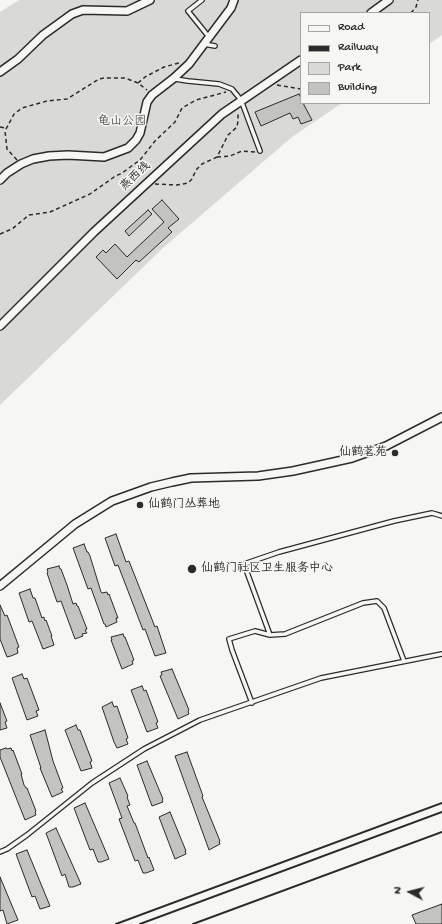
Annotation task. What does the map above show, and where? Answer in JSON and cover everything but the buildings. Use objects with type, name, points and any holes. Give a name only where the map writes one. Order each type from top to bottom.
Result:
[{"type":"street","points":[[0,72],[18,59],[42,35],[72,14],[83,10],[127,11],[150,0]]},
{"type":"street","points":[[0,180],[7,173],[21,164],[33,159],[68,155],[104,157],[128,148],[136,140],[140,133],[147,102],[152,95],[189,64],[231,8],[234,0]]},
{"type":"street","points":[[372,12],[389,0]]},
{"type":"street","name":"燕西线","points":[[0,326],[94,232],[222,114],[300,61]]},
{"type":"street","points":[[0,586],[76,524],[95,511],[119,499],[151,487],[179,480],[191,478],[258,476],[293,471],[352,458],[386,446],[442,417]]},
{"type":"lane","points":[[202,0],[188,11],[209,37]]},
{"type":"lane","points":[[204,44],[211,47],[215,46]]},
{"type":"lane","points":[[174,78],[188,82],[219,84],[232,89],[241,100],[260,151]]},
{"type":"lane","points":[[270,635],[244,564],[279,552],[394,521],[432,513],[442,516]]},
{"type":"lane","points":[[252,703],[232,650],[230,639],[255,631],[270,635],[285,634],[363,603],[377,601],[384,608],[404,661]]},
{"type":"lane","points":[[0,852],[27,835],[92,783],[144,749],[200,720],[321,678],[442,654]]},
{"type":"path","points":[[412,12],[416,7],[418,0]]},
{"type":"path","points":[[138,83],[145,77],[164,67],[178,63],[189,64]]},
{"type":"path","points":[[21,164],[7,149],[5,135],[6,128],[14,114],[22,108],[47,101],[67,99],[100,79],[115,77],[125,78],[138,83],[152,95]]},
{"type":"path","points":[[272,80],[275,84],[283,87],[300,89]]},
{"type":"path","points":[[0,234],[12,229],[29,215],[50,212],[90,194],[140,160],[154,141],[175,122],[182,108],[196,100],[216,96],[232,89]]},
{"type":"path","points":[[217,157],[228,135],[237,127],[238,111],[241,100]]},
{"type":"path","points":[[0,127],[6,128]]},
{"type":"path","points":[[148,181],[152,184],[163,186],[188,183],[192,179],[196,170],[202,164],[217,157],[230,156],[242,151],[260,151]]},
{"type":"green space","name":"龟山公园","points":[[19,0],[442,0],[442,35],[430,43],[430,12],[300,12],[300,104],[341,104],[292,137],[164,247],[0,405],[0,12]]},
{"type":"railway","points":[[116,924],[442,803]]},
{"type":"railway","points":[[140,924],[442,812]]},
{"type":"railway","points":[[193,924],[442,832]]},
{"type":"place","name":"仙鹤茗苑","points":[[395,453]]},
{"type":"place","name":"仙鹤门丛葬地","points":[[140,505]]},
{"type":"place","name":"仙鹤门社区卫生服务中心","points":[[192,569]]}]
